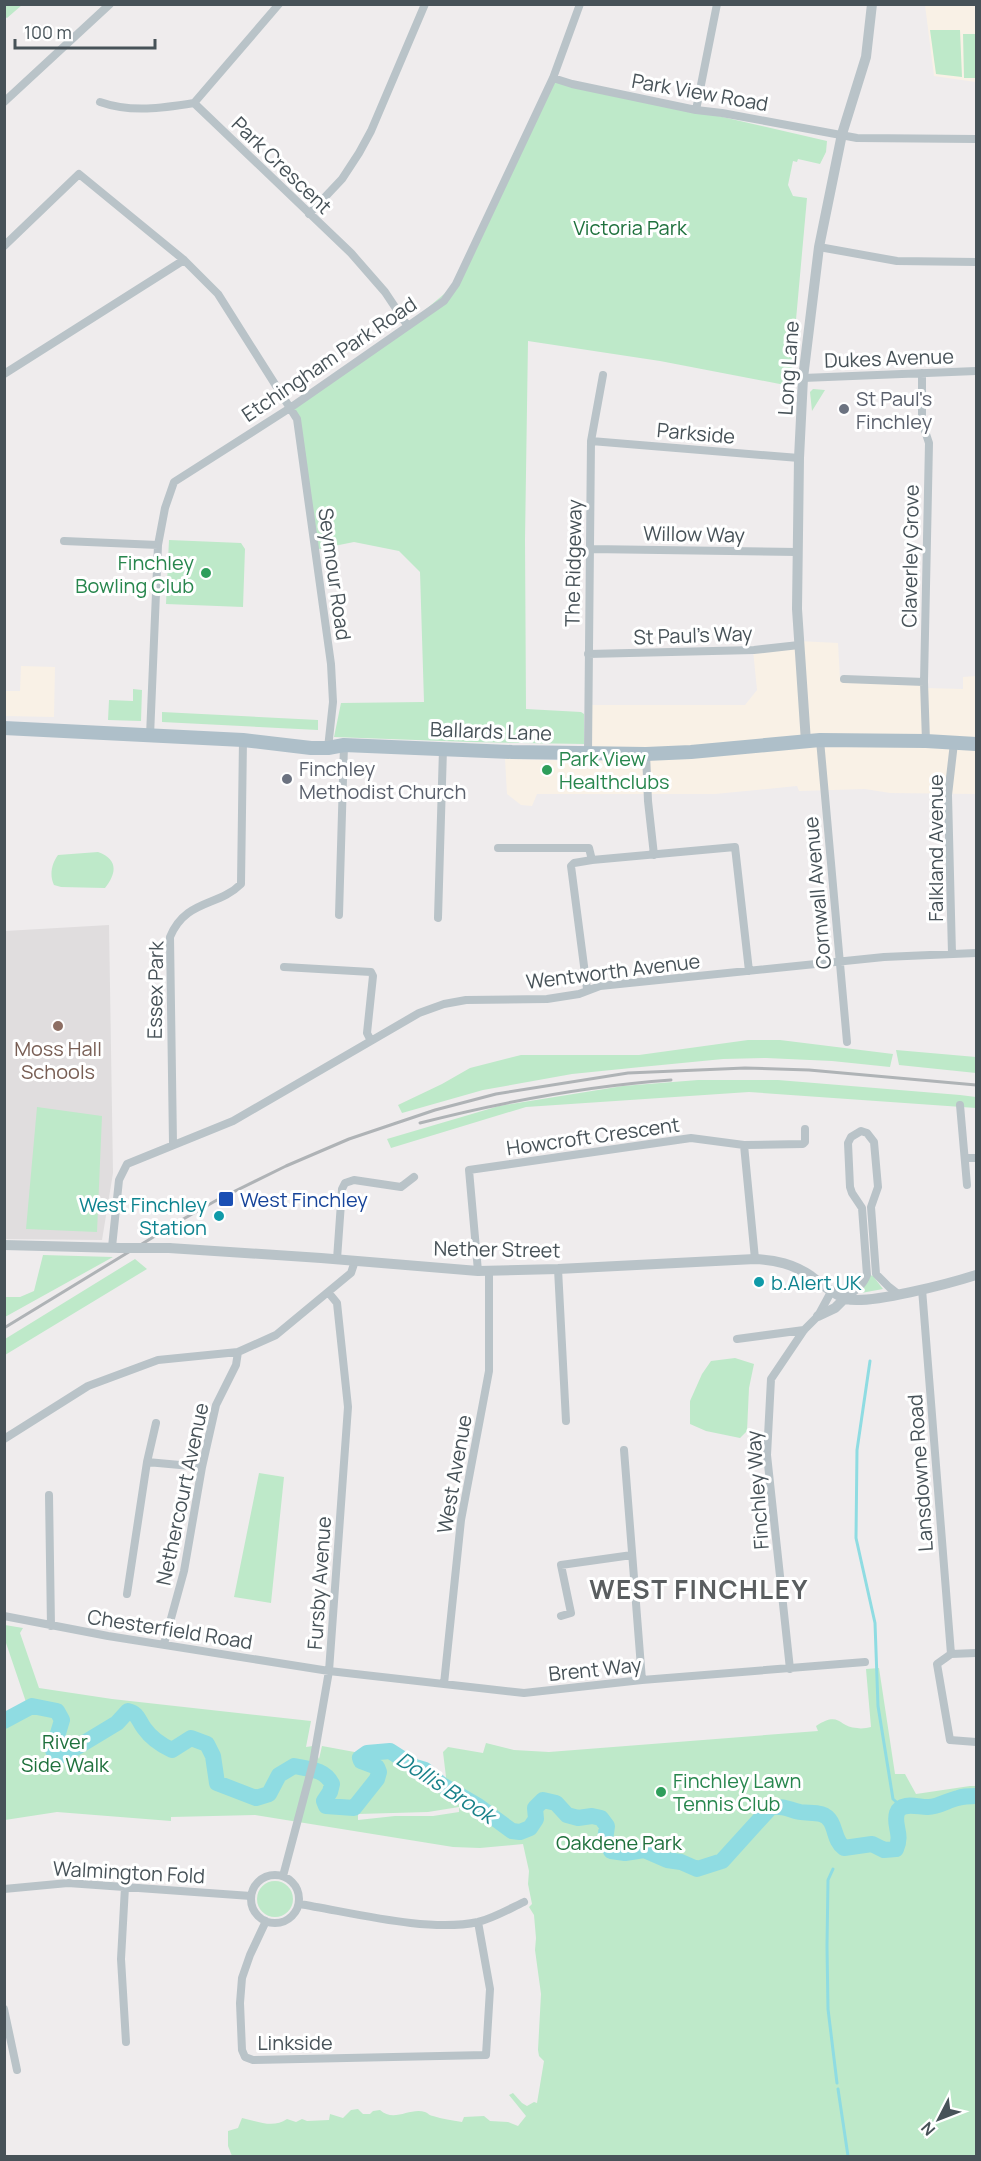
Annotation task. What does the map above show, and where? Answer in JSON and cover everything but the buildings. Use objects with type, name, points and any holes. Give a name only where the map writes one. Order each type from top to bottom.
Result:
[{"type":"main road","name":"Ballards Lane","points":[[4,728],[243,740],[328,748],[344,745],[646,754],[813,741],[926,741],[976,744]]},
{"type":"street","points":[[4,102],[110,4]]},
{"type":"street","points":[[100,102],[114,107],[134,109],[194,103],[279,4]]},
{"type":"street","points":[[309,214],[342,179],[359,153],[371,131],[425,4]]},
{"type":"street","name":"Etchingham Park Road","points":[[150,736],[158,545],[165,508],[174,482],[290,408],[444,301],[456,284],[554,78],[580,4]]},
{"type":"street","points":[[696,110],[717,4]]},
{"type":"street","name":"Long Lane","points":[[813,741],[799,645],[797,552],[803,378],[819,247],[842,134],[866,57],[872,4]]},
{"type":"street","name":"Park View Road","points":[[554,78],[572,84],[696,110],[857,138],[976,139]]},
{"type":"street","name":"Park Crescent","points":[[194,103],[351,253],[385,292],[407,325]]},
{"type":"street","name":"Seymour Road","points":[[4,246],[79,174],[184,260],[218,294],[297,419],[331,664],[333,702],[328,748]]},
{"type":"street","points":[[819,247],[897,261],[976,262]]},
{"type":"street","points":[[4,374],[184,260]]},
{"type":"street","name":"Dukes Avenue","points":[[803,378],[976,371]]},
{"type":"street","name":"Claverley Grove","points":[[922,373],[922,422],[928,443],[924,682],[926,741]]},
{"type":"street","name":"The Ridgeway","points":[[588,752],[591,441],[603,375]]},
{"type":"street","name":"Parkside","points":[[591,441],[799,458]]},
{"type":"street","points":[[64,541],[158,545]]},
{"type":"street","name":"Willow Way","points":[[590,549],[797,552]]},
{"type":"street","name":"St Paul's Way","points":[[588,654],[754,650],[799,645]]},
{"type":"street","points":[[844,679],[924,682]]},
{"type":"street","name":"Essex Park","points":[[173,1144],[170,937],[174,927],[185,915],[236,890],[241,884],[243,740]]},
{"type":"street","name":"Cornwall Avenue","points":[[813,741],[840,962],[847,1042]]},
{"type":"street","name":"Falkland Avenue","points":[[952,954],[948,795],[954,743]]},
{"type":"street","points":[[339,915],[344,745]]},
{"type":"street","points":[[438,918],[443,749]]},
{"type":"street","points":[[646,754],[654,855]]},
{"type":"street","points":[[587,989],[571,866],[574,863],[592,860],[735,847],[749,971]]},
{"type":"street","points":[[498,848],[589,848],[592,860]]},
{"type":"street","name":"Wentworth Avenue","points":[[173,1144],[233,1121],[420,1013],[444,1004],[489,999],[547,999],[579,994],[587,989],[600,986],[840,962],[976,953]]},
{"type":"street","points":[[284,968],[371,972],[374,976],[367,1033],[371,1041]]},
{"type":"street","points":[[960,1105],[968,1185]]},
{"type":"street","points":[[755,1259],[744,1145],[802,1144],[806,1142],[805,1129]]},
{"type":"street","points":[[818,1316],[835,1308],[865,1281],[867,1275],[862,1208],[850,1187],[848,1143],[851,1137],[861,1131],[867,1133],[874,1142],[878,1187],[871,1207],[876,1274],[898,1294]]},
{"type":"street","name":"Howcroft Crescent","points":[[483,1271],[469,1170],[691,1138],[744,1145]]},
{"type":"street","points":[[116,1247],[119,1180],[127,1164],[173,1144]]},
{"type":"street","points":[[964,1158],[976,1158]]},
{"type":"street","points":[[337,1259],[342,1189],[345,1183],[354,1180],[400,1187],[414,1177]]},
{"type":"street","name":"Nether Street","points":[[4,1245],[169,1248],[483,1271],[755,1259],[777,1260],[790,1264],[809,1275],[831,1292],[857,1301],[922,1289],[976,1275]]},
{"type":"street","points":[[4,1438],[88,1386],[158,1360],[238,1352],[276,1335],[351,1273],[355,1261]]},
{"type":"street","points":[[558,1269],[566,1421]]},
{"type":"street","name":"West Avenue","points":[[444,1684],[461,1520],[489,1371],[483,1271]]},
{"type":"street","name":"Lansdowne Road","points":[[922,1289],[951,1654]]},
{"type":"street","name":"Fursby Avenue","points":[[283,1876],[313,1763],[329,1671],[348,1407],[338,1303],[328,1292]]},
{"type":"street","name":"Finchley Way","points":[[790,1669],[767,1455],[771,1379],[804,1330],[818,1316],[831,1292]]},
{"type":"street","points":[[737,1339],[804,1330]]},
{"type":"street","name":"Nethercourt Avenue","points":[[164,1644],[184,1571],[202,1467],[216,1406],[236,1365],[238,1352]]},
{"type":"street","points":[[127,1594],[147,1462],[156,1423]]},
{"type":"street","points":[[624,1450],[642,1680]]},
{"type":"street","points":[[147,1462],[202,1467]]},
{"type":"street","points":[[49,1495],[51,1626]]},
{"type":"street","points":[[561,1616],[571,1613],[561,1564],[632,1556]]},
{"type":"street","name":"Chesterfield Road","points":[[6,1617],[329,1671]]},
{"type":"street","points":[[976,1653],[951,1654],[937,1664],[950,1740],[976,1743]]},
{"type":"street","name":"Brent Way","points":[[329,1671],[524,1693],[642,1680],[865,1662]]},
{"type":"street","points":[[283,1876],[289,1879],[298,1890],[299,1904],[293,1916],[287,1921],[266,1922],[254,1911],[251,1896],[257,1883],[263,1878],[283,1876]]},
{"type":"street","name":"Walmington Fold","points":[[4,1889],[68,1883],[251,1896]]},
{"type":"street","points":[[125,1887],[121,1959],[126,2042]]},
{"type":"street","points":[[299,1904],[428,1924],[456,1925],[497,1916],[524,1902]]},
{"type":"street","name":"Linkside","points":[[266,1922],[250,1955],[240,1990],[242,2050],[245,2057],[253,2060],[489,2058],[490,1989],[478,1922]]},
{"type":"street","points":[[4,2009],[17,2070]]},
{"type":"shaded area","points":[[925,5],[976,5],[976,82],[934,76]]},
{"type":"shaded area","points":[[798,641],[838,643],[840,679],[924,682],[925,688],[963,689],[963,677],[976,676],[976,794],[890,793],[865,789],[799,791],[797,786],[715,794],[537,794],[532,806],[521,805],[507,794],[505,759],[587,761],[588,705],[745,705],[757,690],[753,650]]},
{"type":"shaded area","points":[[21,666],[55,667],[54,717],[5,716],[5,691],[20,691]]},
{"type":"shaded area","name":"Moss Hall Schools","points":[[109,925],[113,1173],[102,1240],[5,1239],[5,931]]},
{"type":"green space","points":[[5,4],[22,5],[7,18],[5,17]]},
{"type":"green space","points":[[930,30],[960,30],[962,77],[936,74]]},
{"type":"green space","points":[[963,34],[976,34],[976,78],[964,78]]},
{"type":"green space","name":"Victoria Park","points":[[553,78],[827,141],[826,152],[820,164],[798,159],[797,162],[793,161],[788,185],[793,196],[807,198],[790,386],[660,361],[528,341],[525,540],[526,709],[581,712],[584,714],[584,744],[334,737],[341,703],[424,702],[420,572],[399,551],[354,542],[314,550],[297,418],[291,408],[406,326],[456,284]]},
{"type":"green space","points":[[813,389],[825,390],[812,411],[810,392]]},
{"type":"green space","name":"Finchley Bowling Club","points":[[169,540],[241,543],[245,549],[243,607],[166,604]]},
{"type":"green space","points":[[133,689],[142,690],[141,721],[108,720],[109,700],[133,701]]},
{"type":"green space","points":[[162,712],[318,720],[318,730],[162,722]]},
{"type":"green space","points":[[98,852],[109,858],[113,867],[112,877],[105,888],[54,885],[52,869],[58,855]]},
{"type":"green space","points":[[748,1040],[780,1040],[893,1054],[890,1067],[766,1058],[723,1059],[572,1074],[483,1090],[402,1113],[398,1105],[470,1068],[521,1055],[639,1055]]},
{"type":"green space","points":[[896,1050],[976,1057],[976,1073],[899,1065]]},
{"type":"green space","points":[[698,1080],[778,1080],[960,1095],[976,1097],[976,1108],[749,1092],[526,1107],[391,1148],[387,1139],[499,1106],[623,1086]]},
{"type":"green space","points":[[37,1107],[102,1116],[97,1232],[26,1229]]},
{"type":"green space","points":[[43,1255],[113,1257],[5,1317],[5,1297],[20,1297],[34,1291]]},
{"type":"green space","points":[[135,1259],[147,1269],[5,1355],[5,1339]]},
{"type":"green space","points":[[870,1275],[883,1289],[861,1293],[860,1290]]},
{"type":"green space","points":[[735,1358],[754,1364],[749,1388],[747,1431],[740,1438],[706,1431],[690,1424],[690,1401],[702,1374],[711,1361]]},
{"type":"green space","points":[[259,1473],[284,1477],[271,1603],[234,1597]]},
{"type":"green space","points":[[5,1625],[23,1628],[20,1633],[39,1688],[112,1699],[311,1721],[306,1747],[313,1746],[319,1759],[322,1746],[360,1753],[365,1749],[374,1750],[387,1746],[398,1756],[415,1765],[426,1767],[440,1780],[446,1777],[443,1752],[448,1747],[483,1753],[486,1743],[514,1750],[549,1752],[818,1731],[816,1726],[830,1719],[851,1727],[871,1727],[866,1669],[879,1668],[895,1774],[905,1774],[916,1794],[976,1786],[976,2156],[232,2156],[228,2146],[228,2131],[238,2128],[242,2118],[271,2124],[287,2119],[296,2122],[302,2119],[307,2121],[329,2120],[330,2114],[343,2118],[351,2110],[358,2109],[363,2114],[380,2110],[391,2115],[419,2111],[431,2116],[462,2122],[464,2117],[484,2116],[490,2121],[508,2122],[518,2126],[526,2116],[509,2095],[513,2093],[527,2106],[534,2102],[537,2103],[544,2061],[539,2056],[538,2050],[541,1994],[535,1950],[534,1915],[529,1907],[532,1904],[528,1884],[529,1871],[523,1844],[480,1848],[453,1847],[255,1815],[171,1817],[171,1821],[57,1812],[5,1820],[5,1717],[27,1705],[5,1640]],"holes":[[[459,1807],[459,1812],[433,1816],[395,1816],[358,1820],[358,1814],[428,1812]]]},
{"type":"green space","points":[[275,1881],[288,1886],[293,1899],[288,1912],[275,1917],[262,1912],[257,1899],[262,1886]]},
{"type":"waterway","points":[[870,1361],[857,1450],[856,1538],[875,1623],[878,1706],[893,1799],[902,1807]]},
{"type":"waterway","name":"Dollis Brook","points":[[4,1721],[32,1706],[57,1711],[62,1720],[53,1750],[55,1755],[64,1755],[117,1723],[128,1711],[136,1715],[153,1738],[172,1750],[191,1738],[207,1744],[213,1756],[217,1783],[256,1798],[269,1794],[279,1775],[294,1766],[321,1773],[332,1784],[324,1801],[326,1806],[354,1808],[377,1779],[379,1772],[377,1767],[361,1761],[360,1758],[367,1753],[390,1751],[415,1767],[425,1770],[442,1785],[478,1806],[512,1831],[520,1832],[530,1828],[536,1819],[535,1808],[543,1800],[556,1803],[567,1815],[578,1818],[592,1816],[601,1818],[607,1826],[605,1840],[611,1851],[625,1853],[644,1850],[697,1869],[722,1861],[771,1807],[783,1807],[825,1816],[831,1822],[837,1839],[844,1848],[872,1844],[884,1850],[896,1849],[899,1839],[896,1817],[902,1807],[931,1807],[960,1797],[976,1796]]},
{"type":"waterway","points":[[833,1869],[828,1880],[828,2009],[837,2083]]},
{"type":"waterway","points":[[838,2089],[848,2156]]},
{"type":"railway","points":[[4,1328],[178,1222],[286,1166],[349,1139],[435,1110],[496,1094],[628,1073],[745,1068],[809,1070],[976,1085]]},
{"type":"railway","points":[[420,1123],[545,1096],[608,1086],[671,1080]]},
{"type":"place","name":"St Paul's Finchley","points":[[844,409]]},
{"type":"place","name":"Finchley Bowling Club","points":[[206,573]]},
{"type":"place","name":"Park View Healthclubs","points":[[547,770]]},
{"type":"place","name":"Finchley Methodist Church","points":[[287,779]]},
{"type":"place","name":"Moss Hall Schools","points":[[58,1026]]},
{"type":"place","name":"West Finchley","points":[[226,1199]]},
{"type":"place","name":"West Finchley Station","points":[[219,1216]]},
{"type":"place","name":"b.Alert UK","points":[[759,1282]]},
{"type":"place","name":"Finchley Lawn Tennis Club","points":[[661,1792]]},
{"type":"district","name":"WEST FINCHLEY","points":[[699,1589]]},
{"type":"park label","name":"River Side Walk","points":[[65,1752]]},
{"type":"park label","name":"Oakdene Park","points":[[619,1842]]}]
